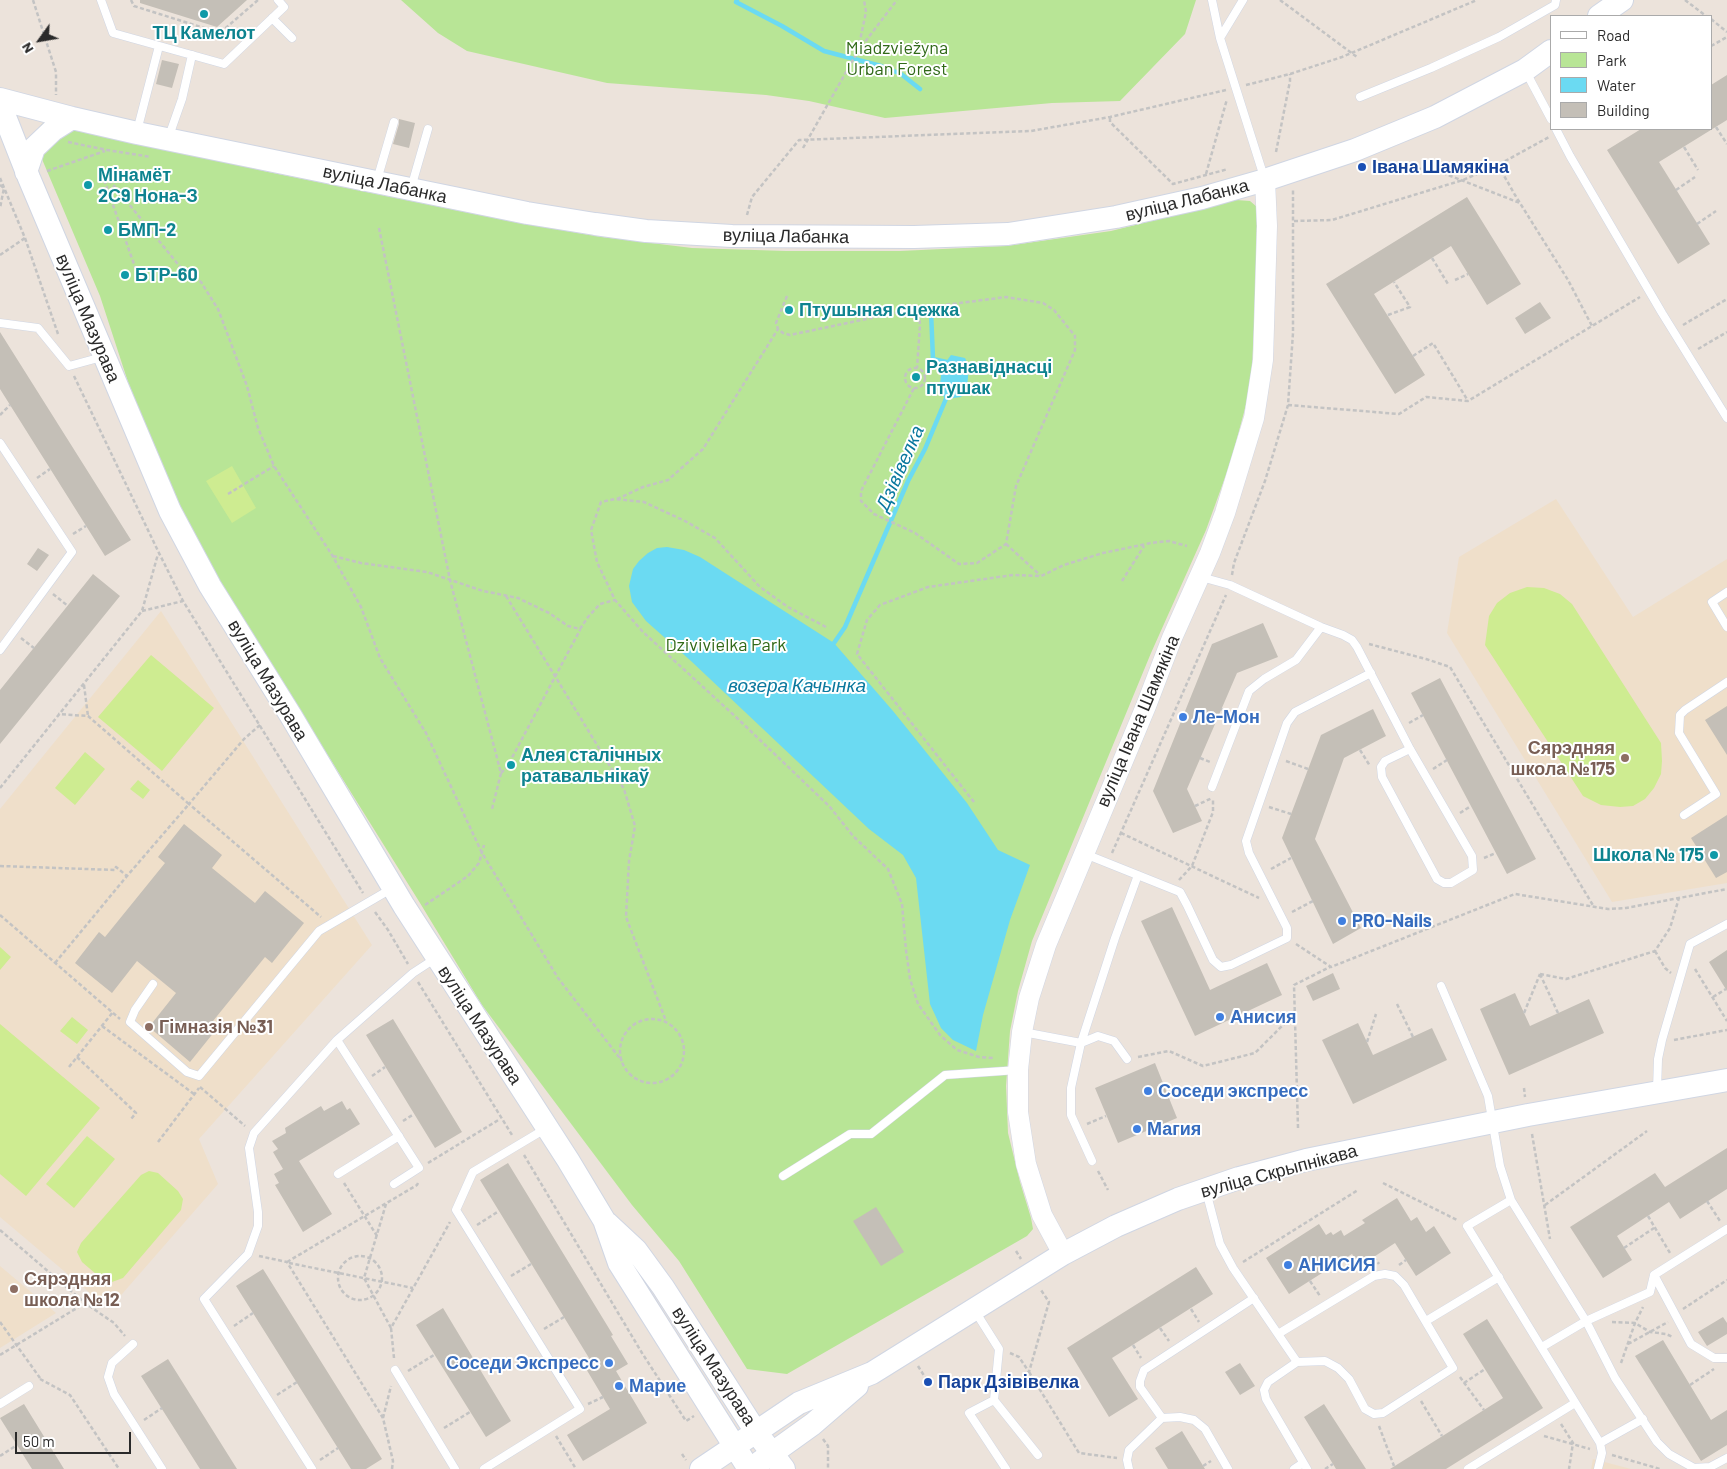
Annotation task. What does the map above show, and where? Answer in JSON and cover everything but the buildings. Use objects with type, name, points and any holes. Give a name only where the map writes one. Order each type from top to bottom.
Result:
[{"type":"main road","points":[[1600,15],[1622,0]]},
{"type":"main road","name":"вуліца Лабанка","points":[[0,99],[137,133],[164,148],[377,182],[527,213],[646,231],[732,236],[914,238],[1008,234],[1116,217],[1202,198],[1265,180],[1355,150],[1435,117],[1525,70],[1550,52]]},
{"type":"main road","name":"вуліца Мазурава","points":[[0,104],[34,172],[104,357],[170,511],[210,586],[291,716],[436,958],[604,1220],[619,1263],[749,1469]]},
{"type":"main road","points":[[34,172],[34,148],[54,130],[72,118]]},
{"type":"main road","name":"вуліца Скрыпнікава","points":[[749,1469],[778,1461],[813,1424],[872,1373],[1063,1254],[1116,1226],[1178,1199],[1239,1178],[1306,1160],[1528,1115],[1727,1080]]},
{"type":"main road","name":"вуліца Мазурава","points":[[604,1220],[636,1250],[663,1287],[756,1432],[778,1461]]},
{"type":"main road","name":"вуліца Скрыпнікава","points":[[701,1469],[799,1403],[872,1373]]},
{"type":"street","name":"вуліца Івана Шамякіна","points":[[1063,1254],[1042,1215],[1026,1164],[1018,1112],[1018,1070],[1022,1032],[1029,998],[1046,945],[1146,706],[1172,638],[1200,577],[1225,513],[1254,418],[1263,360],[1267,226],[1265,180]]},
{"type":"lane","points":[[101,0],[112,33],[224,64],[291,0]]},
{"type":"lane","points":[[278,0],[284,7]]},
{"type":"lane","points":[[1212,0],[1220,38],[1265,180]]},
{"type":"lane","points":[[1220,38],[1243,0]]},
{"type":"lane","points":[[1360,97],[1431,68],[1499,37],[1555,5],[1556,0]]},
{"type":"lane","points":[[272,18],[292,38]]},
{"type":"lane","points":[[137,133],[159,46]]},
{"type":"lane","points":[[164,148],[182,99],[192,55]]},
{"type":"lane","points":[[1525,70],[1550,117]]},
{"type":"lane","points":[[377,182],[394,122]]},
{"type":"lane","points":[[410,190],[428,129]]},
{"type":"lane","points":[[1557,130],[1570,156],[1649,291],[1727,418]]},
{"type":"lane","points":[[0,324],[38,328],[69,366],[104,357]]},
{"type":"lane","points":[[0,443],[72,552],[0,650]]},
{"type":"lane","points":[[1200,577],[1230,586],[1352,640],[1358,647],[1410,749],[1472,856],[1473,870],[1451,883],[1444,883],[1437,879],[1382,777],[1381,766],[1385,761],[1410,749]]},
{"type":"lane","points":[[1727,592],[1712,602],[1727,627]]},
{"type":"lane","points":[[1212,787],[1250,691],[1264,678],[1296,660],[1321,627]]},
{"type":"lane","points":[[1083,854],[1180,892],[1213,960],[1221,967],[1231,965],[1287,938],[1287,928],[1249,853],[1246,841],[1287,723],[1295,712],[1371,673]]},
{"type":"lane","points":[[1684,815],[1716,794],[1679,733],[1680,715],[1684,710],[1727,682]]},
{"type":"lane","points":[[1092,1161],[1071,1115],[1071,1088],[1081,1043],[1115,938],[1138,876]]},
{"type":"lane","points":[[153,984],[135,1010],[130,1022],[187,1072],[199,1076],[319,930],[393,888]]},
{"type":"lane","points":[[1657,1093],[1658,1059],[1662,1040],[1690,944],[1727,924]]},
{"type":"lane","points":[[311,1468],[204,1299],[248,1254],[258,1226],[258,1212],[249,1148],[254,1133],[337,1040],[413,973],[436,958]]},
{"type":"lane","points":[[1441,986],[1488,1096],[1500,1166],[1511,1200],[1586,1321],[1615,1378],[1657,1442],[1669,1454],[1694,1468],[1710,1467],[1727,1458]]},
{"type":"lane","points":[[1022,1032],[1081,1043],[1098,1036],[1114,1041],[1127,1059]]},
{"type":"lane","points":[[337,1040],[419,1168],[394,1184]]},
{"type":"lane","points":[[783,1176],[850,1134],[871,1134],[945,1075],[1018,1070]]},
{"type":"lane","points":[[484,1469],[580,1409],[456,1210],[472,1172],[546,1128]]},
{"type":"lane","points":[[338,1174],[399,1136]]},
{"type":"lane","points":[[1206,1189],[1220,1244],[1233,1268],[1297,1362]]},
{"type":"lane","points":[[1511,1200],[1467,1226],[1600,1443],[1602,1452],[1598,1469]]},
{"type":"lane","points":[[1542,1348],[1586,1321],[1650,1292],[1654,1276],[1726,1230]]},
{"type":"lane","points":[[1278,1334],[1374,1276],[1385,1274],[1395,1276],[1404,1285],[1453,1368],[1383,1413],[1374,1414],[1365,1409],[1349,1379],[1338,1368],[1325,1361],[1297,1362],[1268,1382],[1264,1390],[1266,1399],[1305,1466],[1294,1469]]},
{"type":"lane","points":[[1654,1276],[1691,1344],[1714,1358],[1727,1358]]},
{"type":"lane","points":[[1426,1321],[1498,1277]]},
{"type":"lane","points":[[1162,1418],[1140,1387],[1144,1370],[1254,1298]]},
{"type":"lane","points":[[974,1309],[999,1349],[994,1400],[1038,1455]]},
{"type":"lane","points":[[132,1344],[112,1363],[108,1378],[114,1394],[162,1469]]},
{"type":"lane","points":[[397,1373],[455,1469]]},
{"type":"lane","points":[[0,1404],[28,1386]]},
{"type":"lane","points":[[994,1400],[968,1413],[1006,1469]]},
{"type":"lane","points":[[1468,1469],[1575,1402]]},
{"type":"lane","points":[[1129,1469],[1127,1460],[1128,1450],[1162,1418],[1180,1417],[1194,1420],[1205,1429],[1228,1469]]},
{"type":"lane","points":[[1600,1443],[1642,1419]]},
{"type":"path","points":[[33,0],[56,72],[56,95]]},
{"type":"path","points":[[131,0],[134,6],[220,33],[258,0]]},
{"type":"path","points":[[858,51],[866,12],[864,0]]},
{"type":"path","points":[[802,148],[858,51],[897,0]]},
{"type":"path","points":[[1280,0],[1357,57]]},
{"type":"path","points":[[747,215],[752,197],[799,140],[1031,131],[1110,117],[1290,74],[1351,53],[1477,0]]},
{"type":"path","points":[[1685,0],[1705,15]]},
{"type":"path","points":[[1712,21],[1727,32]]},
{"type":"path","points":[[1712,45],[1727,37]]},
{"type":"path","points":[[1276,152],[1290,74]]},
{"type":"path","points":[[1206,174],[1227,97]]},
{"type":"path","points":[[1110,117],[1110,122],[1173,184],[1233,168]]},
{"type":"path","points":[[1716,126],[1727,144]]},
{"type":"path","points":[[1294,221],[1332,220],[1463,180],[1498,165],[1557,130]]},
{"type":"path","points":[[64,142],[107,150],[164,148]]},
{"type":"path","points":[[1684,147],[1698,170]]},
{"type":"path","points":[[34,172],[107,150]]},
{"type":"path","points":[[1371,164],[1388,164],[1426,169],[1463,180],[1520,203]]},
{"type":"path","points":[[1498,165],[1568,280],[1592,326]]},
{"type":"path","points":[[140,281],[101,170],[186,274],[201,282],[218,309],[247,386],[258,428],[274,466],[332,555],[361,607],[380,658],[426,733],[482,852],[558,978],[627,1070],[644,1082],[655,1083],[665,1080],[674,1074],[684,1056],[681,1036],[666,1021],[655,1019],[635,1024],[627,1030],[622,1040],[620,1050],[622,1061]]},
{"type":"path","points":[[1676,190],[1695,177]]},
{"type":"path","points":[[0,178],[25,238],[60,338]]},
{"type":"path","points":[[0,185],[4,188]]},
{"type":"path","points":[[0,208],[4,188]]},
{"type":"path","points":[[1697,224],[1716,212]]},
{"type":"path","points":[[379,228],[450,580],[501,773],[492,809]]},
{"type":"path","points":[[0,255],[25,238]]},
{"type":"path","points":[[1432,258],[1448,284]]},
{"type":"path","points":[[1455,280],[1468,274]]},
{"type":"path","points":[[1388,315],[1410,307],[1394,282]]},
{"type":"path","points":[[1288,405],[1399,414],[1426,397],[1468,401],[1649,291]]},
{"type":"path","points":[[787,296],[776,323],[778,329],[790,335],[914,309],[1006,298],[1043,303],[1054,310],[1075,336],[1076,350],[1016,486],[1006,544],[977,563],[959,564],[915,533],[874,514],[861,501],[861,491],[914,388],[923,384],[925,378],[922,371],[917,368],[911,369],[905,376],[906,382],[914,388]]},
{"type":"path","points":[[1673,331],[1727,299]]},
{"type":"path","points":[[914,309],[919,316],[917,368]]},
{"type":"path","points":[[778,329],[703,449],[668,480],[643,487],[615,499],[600,502],[591,530],[597,562],[615,600],[643,632],[830,807],[853,836],[888,868],[902,904],[910,979],[918,1004],[940,1035],[957,1050],[979,1057],[993,1058]]},
{"type":"path","points":[[1688,355],[1727,332]]},
{"type":"path","points":[[1413,356],[1433,343],[1468,401]]},
{"type":"path","points":[[69,366],[158,554],[183,601],[369,903],[388,930],[642,1353],[686,1422]]},
{"type":"path","points":[[0,415],[10,405]]},
{"type":"path","points":[[228,494],[274,466]]},
{"type":"path","points":[[27,484],[50,469]]},
{"type":"path","points":[[615,499],[644,502],[685,521],[715,538],[760,587],[788,607],[826,627]]},
{"type":"path","points":[[974,802],[857,654],[867,620],[880,605],[928,587],[1013,575],[1042,576],[1064,565],[1103,553],[1145,544],[1169,541],[1187,546]]},
{"type":"path","points":[[1006,544],[1042,576]]},
{"type":"path","points":[[1122,581],[1145,544]]},
{"type":"path","points":[[0,788],[142,611],[158,554]]},
{"type":"path","points":[[332,555],[361,563],[427,572],[483,591],[518,598],[549,613],[568,626],[580,629]]},
{"type":"path","points":[[46,588],[68,606]]},
{"type":"path","points":[[506,596],[624,789],[635,826],[629,861],[626,916],[666,1021]]},
{"type":"path","points":[[501,773],[507,768],[580,629],[600,604],[615,600]]},
{"type":"path","points":[[142,611],[183,601]]},
{"type":"path","points":[[1352,640],[1426,659],[1450,668],[1594,907]]},
{"type":"path","points":[[84,685],[88,716]]},
{"type":"path","points":[[58,714],[88,716],[325,920]]},
{"type":"path","points":[[1400,728],[1423,715]]},
{"type":"path","points":[[55,963],[244,739],[260,725]]},
{"type":"path","points":[[1360,750],[1370,766],[1381,766]]},
{"type":"path","points":[[1275,757],[1308,769]]},
{"type":"path","points":[[1425,774],[1447,760]]},
{"type":"path","points":[[1171,889],[1192,866],[1213,812],[1212,787]]},
{"type":"path","points":[[1195,806],[1212,798]]},
{"type":"path","points":[[1259,803],[1291,814]]},
{"type":"path","points":[[1121,832],[1276,906]]},
{"type":"path","points":[[410,916],[468,876],[479,863],[484,845]]},
{"type":"path","points":[[1260,875],[1291,858]]},
{"type":"path","points":[[0,866],[115,870],[116,866],[127,876]]},
{"type":"path","points":[[1298,1128],[1294,984],[1331,967],[1515,894],[1608,909],[1626,908],[1727,889]]},
{"type":"path","points":[[1540,974],[1566,979],[1655,951],[1670,928],[1679,898]]},
{"type":"path","points":[[1282,918],[1313,901]]},
{"type":"path","points":[[1287,938],[1331,967]]},
{"type":"path","points":[[1655,951],[1665,968],[1679,980]]},
{"type":"path","points":[[1687,955],[1727,1021]]},
{"type":"path","points":[[1524,1013],[1540,974]]},
{"type":"path","points":[[1540,974],[1558,1013]]},
{"type":"path","points":[[1713,997],[1726,989]]},
{"type":"path","points":[[1397,1004],[1413,1037]]},
{"type":"path","points":[[68,1067],[113,1012]]},
{"type":"path","points":[[1127,1059],[1169,1051],[1203,1066],[1255,1053],[1295,1013]]},
{"type":"path","points":[[1367,1042],[1376,1014]]},
{"type":"path","points":[[102,1026],[194,1094]]},
{"type":"path","points":[[1670,1041],[1727,1030]]},
{"type":"path","points":[[77,1057],[136,1113],[131,1119]]},
{"type":"path","points":[[364,1081],[386,1067]]},
{"type":"path","points":[[158,1142],[200,1086]]},
{"type":"path","points":[[1524,1088],[1545,1204],[1550,1243]]},
{"type":"path","points":[[1077,1128],[1106,1116]]},
{"type":"path","points":[[1545,1204],[1647,1130]]},
{"type":"path","points":[[1092,1161],[1108,1190]]},
{"type":"path","points":[[338,1174],[377,1236]]},
{"type":"path","points":[[1383,1182],[1467,1226]]},
{"type":"path","points":[[1233,1268],[1358,1190]]},
{"type":"path","points":[[1708,1201],[1726,1230]]},
{"type":"path","points":[[383,1418],[397,1373],[391,1328],[364,1278],[386,1204]]},
{"type":"path","points":[[391,1328],[456,1210]]},
{"type":"path","points":[[469,1230],[500,1211]]},
{"type":"path","points":[[1648,1216],[1676,1262]]},
{"type":"path","points":[[1624,1248],[1655,1228]]},
{"type":"path","points":[[0,1230],[84,1303],[114,1323],[132,1344]]},
{"type":"path","points":[[248,1254],[413,1288]]},
{"type":"path","points":[[357,1256],[370,1259],[376,1262],[380,1268],[382,1282],[378,1292],[374,1296],[361,1301],[348,1297],[339,1286],[338,1272],[345,1262],[351,1258],[357,1256]]},
{"type":"path","points":[[287,1262],[383,1418],[393,1461],[392,1469]]},
{"type":"path","points":[[501,1282],[531,1264]]},
{"type":"path","points":[[1628,1344],[1670,1322],[1676,1314],[1727,1280]]},
{"type":"path","points":[[1310,1281],[1326,1305]]},
{"type":"path","points":[[1615,1378],[1635,1323],[1650,1292]]},
{"type":"path","points":[[1029,1372],[1049,1302]]},
{"type":"path","points":[[0,1355],[84,1303]]},
{"type":"path","points":[[225,1332],[253,1313]]},
{"type":"path","points":[[534,1335],[564,1317]]},
{"type":"path","points":[[1586,1321],[1635,1323],[1650,1332],[1666,1334],[1691,1344]]},
{"type":"path","points":[[0,1322],[40,1379],[70,1395],[118,1469]]},
{"type":"path","points":[[1160,1328],[1174,1350]]},
{"type":"path","points":[[1133,1345],[1147,1368]]},
{"type":"path","points":[[999,1349],[1019,1357],[1079,1454],[1127,1460]]},
{"type":"path","points":[[397,1373],[434,1355]]},
{"type":"path","points":[[1690,1385],[1720,1366]]},
{"type":"path","points":[[1453,1368],[1484,1410]]},
{"type":"path","points":[[1464,1383],[1485,1369]]},
{"type":"path","points":[[28,1386],[40,1379]]},
{"type":"path","points":[[268,1401],[296,1382]]},
{"type":"path","points":[[1416,1392],[1442,1436]]},
{"type":"path","points":[[580,1409],[603,1397]]},
{"type":"path","points":[[135,1426],[162,1408]]},
{"type":"path","points":[[434,1434],[470,1412]]},
{"type":"path","points":[[1374,1414],[1394,1466]]},
{"type":"path","points":[[1556,1415],[1572,1443],[1569,1469]]},
{"type":"path","points":[[551,1427],[576,1469]]},
{"type":"path","points":[[0,1456],[17,1445]]},
{"type":"path","points":[[828,1446],[828,1469]]},
{"type":"path","points":[[311,1468],[338,1448]]},
{"type":"path","points":[[1325,1469],[1333,1464]]},
{"type":"shaded area","name":"Сярэдняя школа №175","points":[[1556,499],[1633,617],[1727,559],[1727,883],[1612,902],[1447,633],[1459,557]]},
{"type":"shaded area","name":"Гімназія №31","points":[[161,611],[372,945],[199,1139],[218,1184],[109,1309],[0,1217],[0,809]]},
{"type":"shaded area","name":"Сярэдняя школа №12","points":[[0,1266],[56,1313],[0,1348]]},
{"type":"shaded area","points":[[1593,1459],[1631,1469],[1591,1469]]},
{"type":"green space","name":"Miadzviežyna Urban Forest","points":[[401,0],[1196,0],[1185,34],[1120,101],[1052,103],[885,118],[809,101],[766,95],[607,83],[467,51],[438,33]]},
{"type":"green space","name":"Dzivivielka Park","points":[[50,120],[264,171],[514,222],[602,237],[692,248],[786,251],[900,251],[1006,246],[1111,231],[1236,200],[1250,201],[1257,207],[1256,292],[1251,386],[1231,461],[1206,530],[1151,653],[1032,941],[1018,991],[1010,1031],[1006,1086],[1008,1133],[1033,1229],[1027,1236],[787,1374],[747,1369],[679,1261],[632,1205],[482,1005],[216,576],[176,501],[128,382],[100,296],[36,145],[36,132],[42,124]]},
{"type":"green space","points":[[232,466],[256,508],[232,523],[206,481]]},
{"type":"green space","points":[[1527,587],[1544,588],[1560,594],[1572,604],[1661,743],[1661,774],[1654,788],[1645,799],[1633,806],[1601,805],[1583,796],[1485,645],[1489,616],[1497,603],[1510,593]]},
{"type":"green space","points":[[151,655],[214,708],[162,771],[98,717]]},
{"type":"green space","points":[[85,752],[105,769],[75,805],[55,788]]},
{"type":"green space","points":[[138,780],[150,790],[143,799],[130,789]]},
{"type":"green space","points":[[0,947],[11,957],[0,970]]},
{"type":"green space","points":[[72,1017],[88,1030],[77,1044],[60,1031]]},
{"type":"green space","points":[[0,1024],[100,1108],[26,1196],[0,1174]]},
{"type":"green space","points":[[87,1136],[115,1159],[74,1208],[46,1184]]},
{"type":"green space","points":[[149,1171],[158,1173],[178,1191],[183,1199],[181,1210],[123,1278],[112,1282],[103,1280],[82,1262],[77,1252],[81,1243],[141,1175]]},
{"type":"water","points":[[951,355],[965,358],[969,366],[967,388],[961,397],[947,399],[939,393],[942,367]]},
{"type":"water","name":"возера Качынка","points":[[667,547],[684,550],[700,557],[834,643],[893,711],[967,803],[998,850],[1030,865],[1010,920],[983,1015],[976,1051],[953,1040],[941,1028],[930,1004],[916,878],[903,855],[869,829],[646,621],[632,602],[629,586],[633,569],[648,553],[657,548]]},
{"type":"waterway","name":"Дзівівелка","points":[[737,0],[736,2],[824,51],[881,66],[901,74],[920,89]]},
{"type":"waterway","name":"Дзівівелка","points":[[931,311],[933,359],[951,363]]},
{"type":"waterway","name":"Дзівівелка","points":[[834,643],[845,627],[948,394]]},
{"type":"place","name":"ТЦ Камелот","points":[[204,14]]},
{"type":"place","name":"Івана Шамякіна","points":[[1362,167]]},
{"type":"place","name":"Мінамёт 2С9 Нона-З","points":[[88,185]]},
{"type":"place","name":"БМП-2","points":[[108,230]]},
{"type":"place","name":"БТР-60","points":[[125,275]]},
{"type":"place","name":"Птушыная сцежка","points":[[789,310]]},
{"type":"place","name":"Разнавіднасці птушак","points":[[916,377]]},
{"type":"place","name":"Ле-Мон","points":[[1183,717]]},
{"type":"place","name":"Сярэдняя школа №175","points":[[1625,758]]},
{"type":"place","name":"Алея сталічных ратавальнікаў","points":[[511,765]]},
{"type":"place","name":"Школа № 175","points":[[1714,855]]},
{"type":"place","name":"PRO-Nails","points":[[1342,921]]},
{"type":"place","name":"Анисия","points":[[1220,1017]]},
{"type":"place","name":"Гімназія №31","points":[[149,1027]]},
{"type":"place","name":"Соседи экспресс","points":[[1148,1091]]},
{"type":"place","name":"Магия","points":[[1137,1129]]},
{"type":"place","name":"АНИСИЯ","points":[[1288,1265]]},
{"type":"place","name":"Сярэдняя школа №12","points":[[14,1289]]},
{"type":"place","name":"Соседи Экспресс","points":[[609,1363]]},
{"type":"place","name":"Парк Дзівівелка","points":[[928,1382]]},
{"type":"place","name":"Марие","points":[[619,1386]]}]
